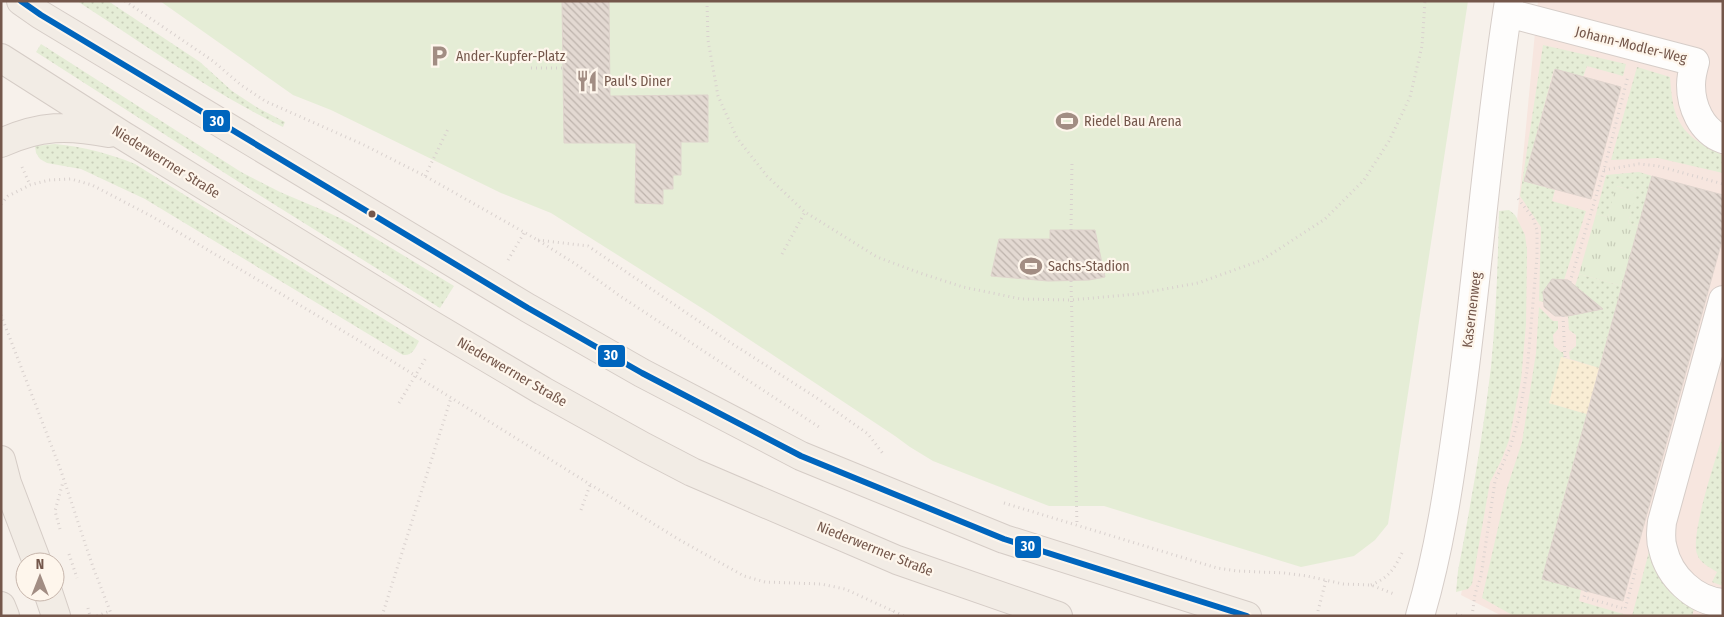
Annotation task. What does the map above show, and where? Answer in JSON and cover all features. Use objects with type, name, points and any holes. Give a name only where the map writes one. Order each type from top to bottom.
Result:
[{"type":"main road","points":[[21,1],[41,15],[528,308],[642,373],[801,456],[1004,539],[1247,616]]},
{"type":"main road","name":"Niederwerrner Straße","points":[[1,58],[122,135],[510,372],[636,443],[692,472],[897,560],[1058,616]]},
{"type":"main road","points":[[1,143],[27,132],[56,127],[83,128],[122,135]]},
{"type":"main road","points":[[1,460],[7,483],[32,552]]},
{"type":"main road","points":[[51,602],[56,616]]},
{"type":"main road","points":[[1,606],[5,616]]},
{"type":"street","name":"Johann-Modler-Weg","points":[[1509,7],[1695,62],[1690,82],[1696,111],[1701,122],[1708,130],[1723,139]]},
{"type":"street","name":"Kasernenweg","points":[[1420,616],[1430,580],[1451,469],[1464,377],[1495,98],[1509,7]]},
{"type":"street","points":[[1723,300],[1662,522],[1661,536],[1663,549],[1672,570],[1684,586],[1699,596],[1723,603]]},
{"type":"path","points":[[125,1],[206,55],[242,85],[266,101],[364,145],[425,176],[536,239],[798,415],[830,434]]},
{"type":"path","points":[[707,1],[708,40],[718,96],[737,138],[767,176],[805,212],[877,257],[920,273],[963,286],[1021,299],[1071,300],[1137,294],[1198,283],[1262,260],[1325,218],[1364,180],[1389,141],[1410,97],[1422,46],[1425,1]]},
{"type":"path","points":[[1570,282],[1604,170],[1636,46]]},
{"type":"path","points":[[531,68],[563,68]]},
{"type":"path","points":[[425,176],[448,129]]},
{"type":"path","points":[[1071,230],[1072,162]]},
{"type":"path","points":[[1604,170],[1639,164],[1658,166],[1723,184]]},
{"type":"path","points":[[1,204],[8,196],[30,185],[49,180],[71,179],[92,185],[153,217],[363,343],[678,539],[744,576],[765,582],[821,584],[845,589],[904,616]]},
{"type":"path","points":[[1472,616],[1475,594],[1481,576],[1495,481],[1510,448],[1518,421],[1527,371],[1537,257],[1536,230],[1533,218],[1514,194]]},
{"type":"path","points":[[782,254],[805,212]]},
{"type":"path","points":[[504,268],[524,233]]},
{"type":"path","points":[[536,239],[588,246],[696,320],[836,411],[868,434],[884,455]]},
{"type":"path","points":[[1071,281],[1077,526]]},
{"type":"path","points":[[1,315],[63,478],[112,616]]},
{"type":"path","points":[[1563,316],[1565,358]]},
{"type":"path","points":[[399,403],[432,348]]},
{"type":"path","points":[[382,616],[451,398]]},
{"type":"path","points":[[877,454],[893,459]]},
{"type":"path","points":[[63,478],[55,511],[63,538]]},
{"type":"path","points":[[580,510],[590,485]]},
{"type":"path","points":[[1001,502],[1217,568],[1237,571],[1284,573],[1343,584],[1371,586],[1394,594]]},
{"type":"path","points":[[66,546],[78,581]]},
{"type":"path","points":[[1586,591],[1584,597],[1625,608],[1637,565]]},
{"type":"path","points":[[1318,611],[1326,580]]},
{"type":"path","points":[[87,607],[90,616]]},
{"type":"path","points":[[97,616],[110,611]]},
{"type":"path","points":[[890,616],[892,611]]},
{"type":"path","points":[[1456,614],[1462,616]]},
{"type":"shaded area","points":[[1538,1],[1723,1],[1723,616],[1502,616],[1461,595],[1502,377]]},
{"type":"green space","points":[[77,1],[108,1],[200,62],[232,91],[258,108],[285,122],[283,127],[230,99]]},
{"type":"green space","name":"Sachs-Stadion","points":[[160,1],[1468,1],[1388,524],[1375,540],[1354,556],[1301,567],[1104,506],[1049,506],[933,461],[708,312],[551,213],[501,193],[331,110],[293,95]]},
{"type":"green space","points":[[41,44],[241,172],[280,192],[350,223],[454,286],[440,308],[36,52]]},
{"type":"green space","points":[[1543,45],[1626,64],[1623,76],[1587,66],[1583,77],[1554,69],[1524,181],[1555,190],[1552,201],[1586,211],[1564,280],[1552,280],[1543,292],[1544,302],[1539,301],[1541,227],[1520,196]]},
{"type":"green space","points":[[1637,67],[1670,77],[1673,105],[1679,122],[1691,136],[1723,156],[1723,173],[1658,158],[1611,160]]},
{"type":"green space","points":[[55,144],[96,151],[135,164],[419,341],[416,347],[411,353],[403,355],[145,199],[81,169],[47,163],[40,159],[36,153],[35,146]]},
{"type":"green space","points":[[1639,172],[1652,176],[1639,226],[1628,223],[1636,192],[1617,186],[1608,217],[1596,214],[1606,175]]},
{"type":"green space","points":[[1616,186],[1637,192],[1628,223],[1639,226],[1622,286],[1579,274],[1596,214],[1608,217]]},
{"type":"green space","points":[[1509,210],[1515,215],[1525,235],[1527,250],[1526,324],[1521,380],[1509,440],[1490,482],[1472,584],[1468,589],[1456,592],[1491,367],[1499,211]]},
{"type":"green space","points":[[1579,274],[1622,286],[1599,368],[1570,359],[1569,352],[1576,346],[1576,335],[1569,330],[1568,316],[1571,316],[1579,304],[1579,289],[1575,286]]},
{"type":"green space","points":[[1539,307],[1553,321],[1558,321],[1558,329],[1553,335],[1554,346],[1563,352],[1564,358],[1562,357],[1549,403],[1587,414],[1542,579],[1581,590],[1579,601],[1630,616],[1514,616],[1482,598],[1507,488],[1522,442],[1536,353]]},
{"type":"green space","points":[[1723,435],[1723,586],[1712,582],[1717,572],[1700,560],[1696,544],[1700,514]]},
{"type":"green space","points":[[1651,544],[1683,602],[1694,609],[1692,616],[1632,616]]},
{"type":"sand","points":[[1561,357],[1599,368],[1587,414],[1549,403]]},
{"type":"building","name":"Paul's Diner","points":[[562,1],[609,1],[610,96],[708,95],[708,142],[681,142],[681,175],[673,175],[673,189],[663,189],[663,204],[635,203],[636,143],[564,143]]},
{"type":"building","points":[[1555,69],[1621,87],[1591,199],[1524,181]]},
{"type":"building","points":[[1652,176],[1723,195],[1723,237],[1623,601],[1542,579]]},
{"type":"building","points":[[1050,230],[1095,230],[1105,277],[1089,280],[1048,281],[991,276],[999,239],[1050,239]]},
{"type":"building","points":[[1552,279],[1568,280],[1603,309],[1568,316],[1555,316],[1544,307],[1543,292]]},
{"type":"transit line","name":"30","points":[[21,1],[41,15],[528,308],[642,373],[801,456],[1004,539],[1247,616]]},
{"type":"place","name":"Ander-Kupfer-Platz","points":[[439,56]]},
{"type":"place","name":"Paul's Diner","points":[[587,81]]},
{"type":"place","name":"Riedel Bau Arena","points":[[1067,121]]},
{"type":"place","name":"Sachs-Stadion","points":[[1031,266]]}]
